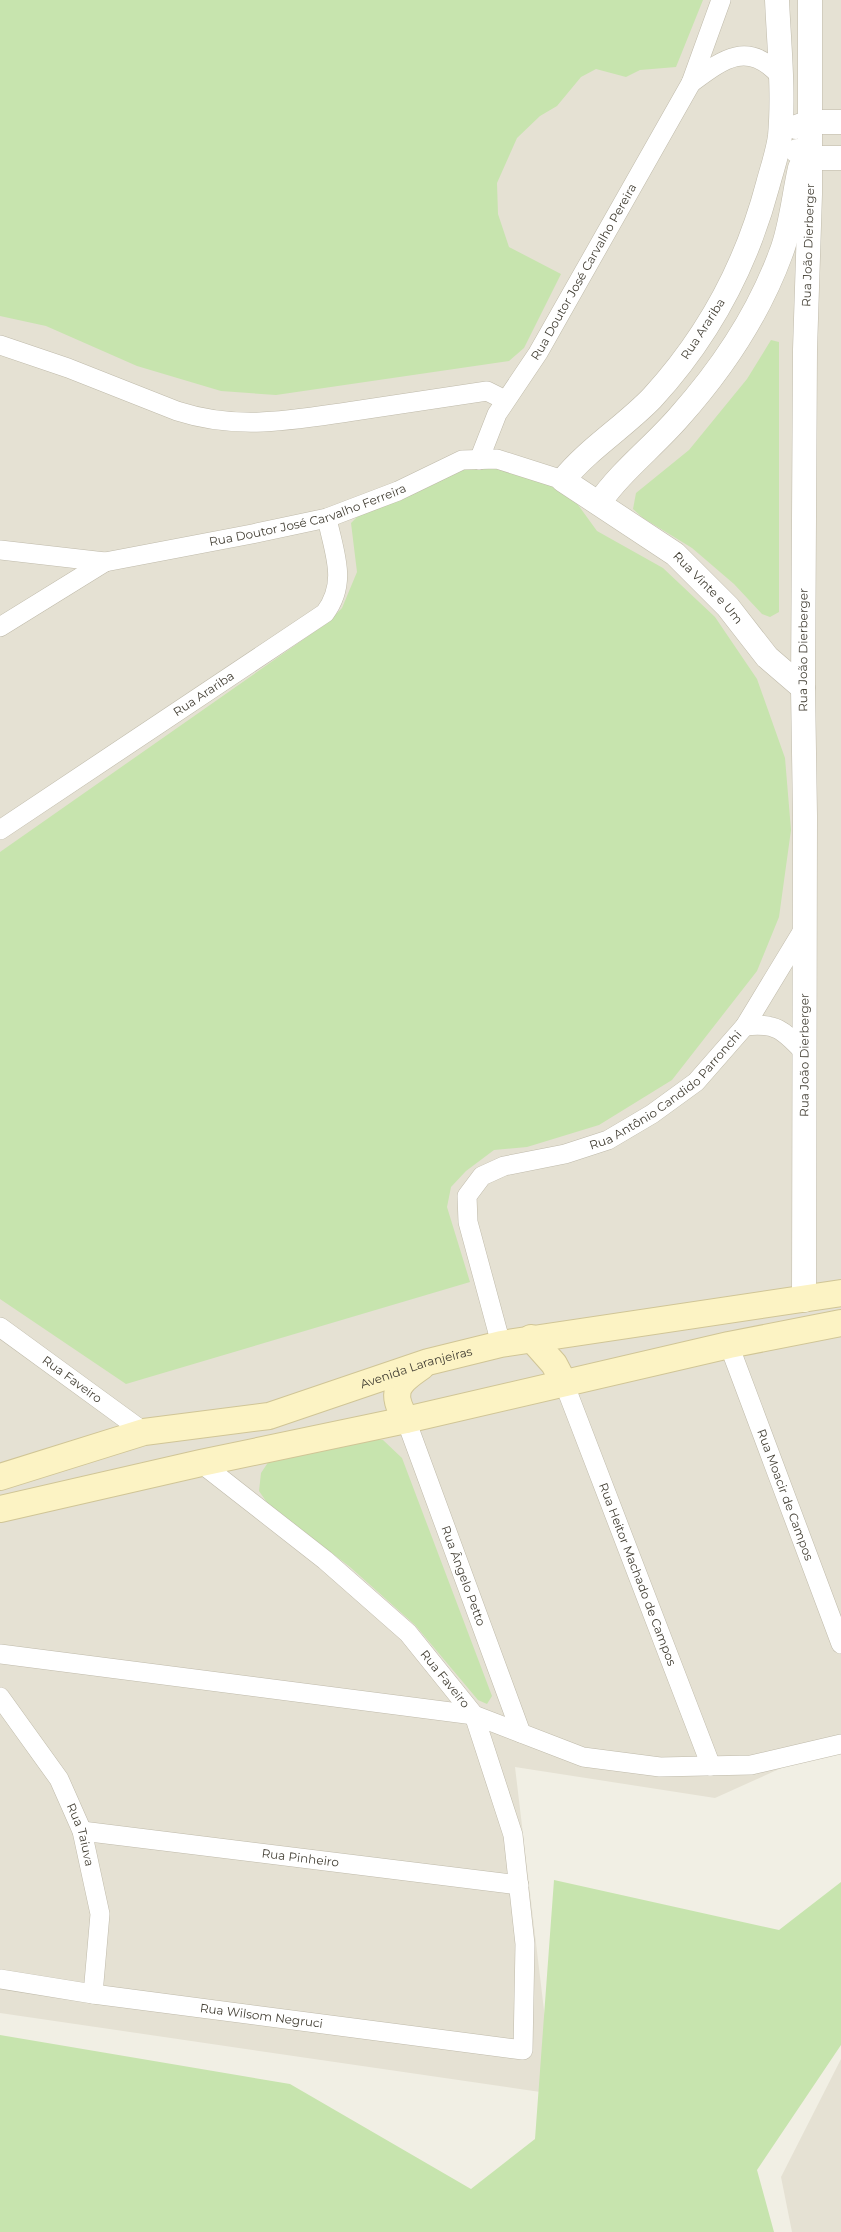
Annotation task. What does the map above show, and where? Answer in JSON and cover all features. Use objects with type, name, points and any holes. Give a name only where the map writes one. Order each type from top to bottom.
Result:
[{"type":"main road","name":"Avenida Laranjeiras","points":[[0,1477],[144,1432],[269,1416],[428,1362],[501,1344],[841,1293]]},
{"type":"main road","points":[[0,1510],[201,1463],[406,1420],[729,1345],[841,1323]]},
{"type":"main road","points":[[531,1338],[554,1364],[564,1383]]},
{"type":"main road","points":[[406,1420],[397,1404],[397,1390],[403,1379],[428,1362]]},
{"type":"street","name":"Rua Doutor José Carvalho Pereira","points":[[479,460],[487,436],[505,400],[542,345],[691,83],[721,0]]},
{"type":"street","points":[[777,0],[780,138]]},
{"type":"street","name":"Rua João Dierberger","points":[[804,1300],[805,927],[803,688],[805,350],[810,158],[810,0]]},
{"type":"street","name":"Rua Doutor José Carvalho Pereira","points":[[691,83],[716,64],[734,57],[754,58],[768,65],[780,76]]},
{"type":"street","points":[[780,138],[795,127],[810,122],[841,122]]},
{"type":"street","points":[[780,138],[810,158],[841,158]]},
{"type":"street","name":"Rua Arariba","points":[[563,480],[576,463],[622,427],[651,398],[673,373],[706,327],[728,290],[754,230],[780,138]]},
{"type":"street","points":[[599,504],[614,481],[653,445],[688,407],[710,379],[750,318],[782,252],[800,168],[810,158]]},
{"type":"street","points":[[0,345],[68,368],[177,411],[196,417],[234,423],[272,423],[487,391],[505,400]]},
{"type":"street","name":"Rua Doutor José Carvalho Ferreira","points":[[0,550],[105,562],[327,518],[398,491],[462,460],[496,459],[563,480],[599,504]]},
{"type":"street","name":"Rua Vinte e Um","points":[[599,504],[675,554],[728,607],[766,657],[803,688]]},
{"type":"street","name":"Rua Arariba","points":[[0,830],[325,613],[334,601],[340,578],[327,518]]},
{"type":"street","points":[[0,627],[105,562]]},
{"type":"street","name":"Rua Antônio Candido Parronchi","points":[[501,1344],[468,1222],[467,1196],[482,1176],[504,1166],[565,1154],[608,1140],[652,1114],[696,1082],[745,1026],[805,927]]},
{"type":"street","points":[[745,1026],[763,1024],[783,1030],[805,1053]]},
{"type":"street","name":"Rua Faveiro","points":[[0,1327],[144,1432]]},
{"type":"street","name":"Rua Moacir de Campos","points":[[729,1345],[841,1644]]},
{"type":"street","name":"Rua Heitor Machado de Campos","points":[[564,1383],[711,1766]]},
{"type":"street","name":"Rua Ângelo Petto","points":[[406,1420],[520,1733]]},
{"type":"street","name":"Rua Faveiro","points":[[201,1463],[325,1560],[408,1633],[474,1715],[513,1835],[525,1944],[523,2050]]},
{"type":"street","points":[[0,1654],[474,1715],[583,1757],[660,1767],[750,1765],[841,1744]]},
{"type":"street","name":"Rua Taiuva","points":[[0,1697],[59,1778],[82,1831],[100,1914],[93,1994]]},
{"type":"street","name":"Rua Pinheiro","points":[[82,1831],[518,1885]]},
{"type":"street","name":"Rua Wilsom Negruci","points":[[0,1979],[93,1994],[523,2050]]},
{"type":"shaded area","points":[[0,0],[841,0],[841,1745],[817,1752],[715,1798],[515,1767],[554,2094],[0,2013]]},
{"type":"shaded area","points":[[841,2059],[841,2232],[792,2232],[781,2177]]},
{"type":"green space","points":[[0,0],[703,0],[676,67],[640,70],[626,77],[596,69],[581,77],[557,106],[540,116],[517,138],[497,183],[498,214],[509,247],[561,274],[524,348],[509,361],[276,395],[221,391],[137,366],[46,326],[0,316]]},
{"type":"green space","points":[[771,340],[779,342],[779,612],[770,617],[762,614],[734,584],[692,548],[643,518],[633,509],[636,493],[689,450],[747,379]]},
{"type":"green space","points":[[485,465],[568,491],[597,531],[663,568],[715,617],[757,679],[785,758],[791,830],[779,917],[757,971],[672,1080],[599,1125],[527,1147],[494,1150],[466,1171],[451,1187],[447,1207],[470,1282],[126,1384],[0,1299],[0,852],[327,623],[342,608],[357,572],[351,523],[363,511],[454,470]]},
{"type":"green space","points":[[364,1438],[383,1440],[402,1458],[492,1696],[487,1704],[478,1700],[415,1625],[350,1567],[268,1504],[259,1491],[261,1473],[271,1458]]},
{"type":"green space","points":[[554,1880],[779,1930],[841,1882],[841,2045],[757,2170],[774,2232],[0,2232],[0,2035],[290,2084],[471,2189],[535,2139]]}]
